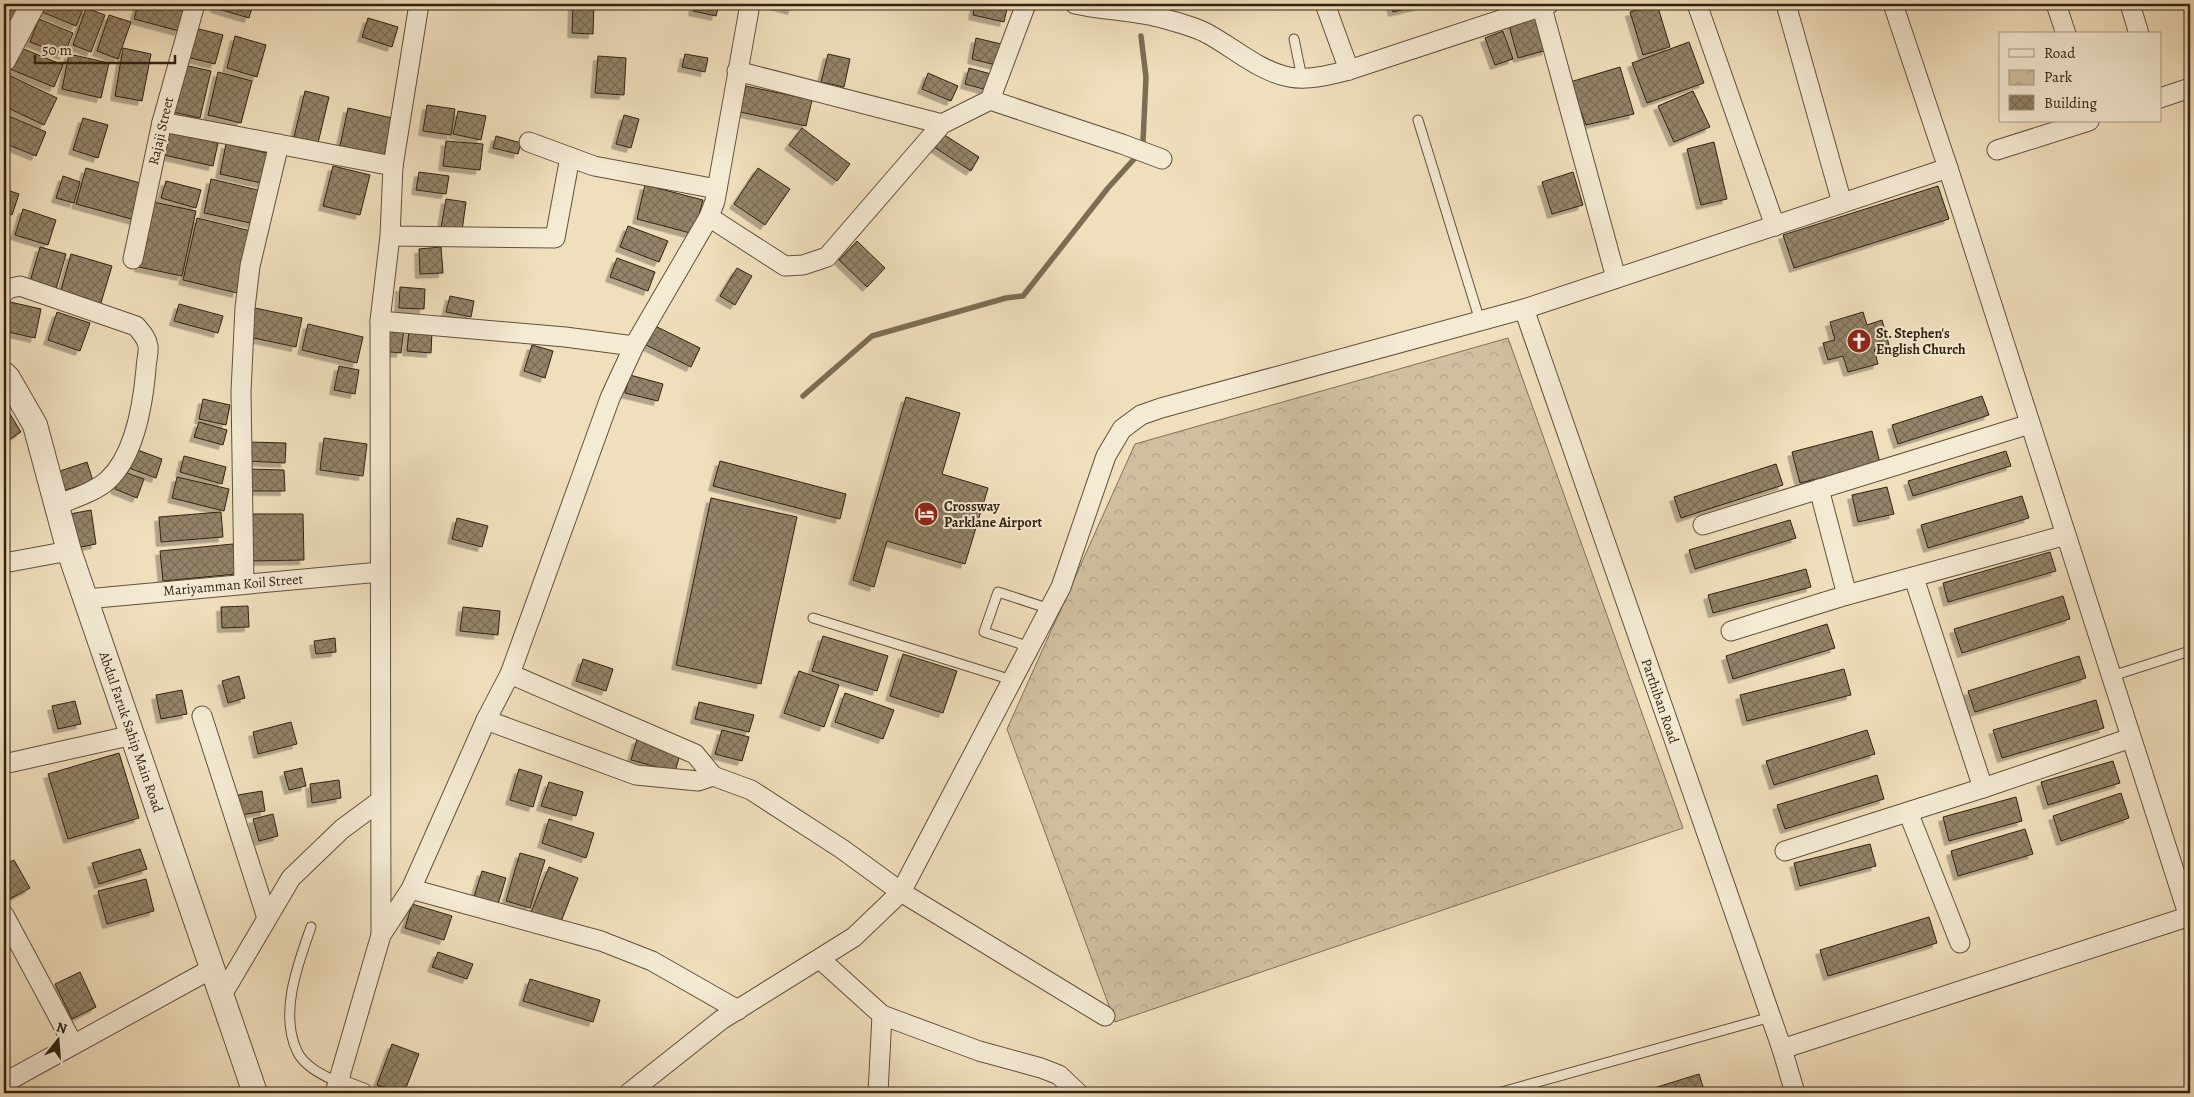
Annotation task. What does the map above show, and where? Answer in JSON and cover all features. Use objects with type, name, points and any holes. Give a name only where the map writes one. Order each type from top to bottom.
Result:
[{"type":"street","points":[[4,59],[33,4]]},
{"type":"street","name":"Rajaji Street","points":[[133,259],[162,122],[194,4]]},
{"type":"street","points":[[363,1093],[337,1088],[381,935],[380,321],[390,236],[394,166],[419,4]]},
{"type":"street","points":[[381,935],[411,889],[486,720],[510,674],[610,398],[634,346],[709,217],[717,189],[750,4]]},
{"type":"street","points":[[709,217],[785,266],[803,265],[827,257],[942,124],[990,100],[1026,4]]},
{"type":"street","points":[[1075,4],[1100,10],[1126,7],[1206,32],[1262,67],[1288,77],[1302,78],[1331,75],[1349,70],[1544,5],[1616,278]]},
{"type":"street","points":[[1325,4],[1349,70]]},
{"type":"street","points":[[1697,4],[1775,226]]},
{"type":"street","points":[[1786,4],[1842,203]]},
{"type":"street","points":[[1782,1049],[2190,917],[1948,168],[1892,4]]},
{"type":"street","points":[[2056,4],[2065,32]]},
{"type":"street","points":[[2130,4],[2138,32]]},
{"type":"street","points":[[737,71],[942,124]]},
{"type":"street","points":[[2162,97],[2190,88]]},
{"type":"street","points":[[990,100],[1162,159]]},
{"type":"street","points":[[162,122],[394,166]]},
{"type":"street","points":[[1997,150],[2086,122]]},
{"type":"street","points":[[529,142],[594,166],[717,189]]},
{"type":"street","points":[[244,584],[241,392],[245,308],[250,266],[279,144]]},
{"type":"street","points":[[390,236],[555,238],[570,157]]},
{"type":"street","points":[[629,1093],[721,1020],[854,937],[901,892],[1061,586],[1106,456],[1122,429],[1141,415],[1171,405],[1524,309],[1948,168]]},
{"type":"street","points":[[4,293],[8,289],[20,286],[136,326],[145,337],[148,346],[144,391],[135,432],[123,459],[108,480],[85,494],[57,505]]},
{"type":"street","name":"Parthiban Road","points":[[1524,309],[1782,1049],[1795,1093]]},
{"type":"street","points":[[380,321],[565,337],[634,346]]},
{"type":"street","name":"Abdul Faruk Sahip Main Road","points":[[4,374],[35,425],[69,551],[255,1093]]},
{"type":"street","points":[[1703,525],[2030,424]]},
{"type":"street","points":[[1819,489],[1847,595]]},
{"type":"street","points":[[1730,631],[1847,595],[2066,535]]},
{"type":"street","points":[[4,563],[69,551]]},
{"type":"street","name":"Mariyamman Koil Street","points":[[86,599],[380,572]]},
{"type":"street","points":[[1914,578],[1983,788]]},
{"type":"street","points":[[510,674],[695,754],[713,776],[751,790],[842,849],[901,892],[1105,1016]]},
{"type":"street","points":[[202,716],[227,800],[267,918]]},
{"type":"street","points":[[486,720],[636,775],[698,781],[713,776]]},
{"type":"street","points":[[4,764],[132,735]]},
{"type":"street","points":[[1785,850],[1983,788],[2132,738]]},
{"type":"street","points":[[222,995],[291,878],[342,829],[380,801]]},
{"type":"street","points":[[1908,812],[1960,943]]},
{"type":"street","points":[[411,889],[601,941],[652,961],[738,1010]]},
{"type":"street","points":[[5,920],[74,1044]]},
{"type":"street","points":[[820,959],[882,1015],[979,1051],[1059,1074],[1078,1093]]},
{"type":"street","points":[[4,1083],[212,968]]},
{"type":"street","points":[[878,1093],[882,1015]]},
{"type":"lane","points":[[1294,39],[1302,78]]},
{"type":"lane","points":[[1418,120],[1480,321]]},
{"type":"lane","points":[[1030,647],[984,632],[998,592],[1050,609]]},
{"type":"lane","points":[[813,618],[1012,680]]},
{"type":"lane","points":[[2112,676],[2190,652]]},
{"type":"lane","points":[[311,927],[291,996],[290,1027],[297,1052],[314,1070],[337,1088]]},
{"type":"lane","points":[[1498,1093],[1770,1017]]},
{"type":"green space","points":[[1508,338],[1683,828],[1115,1022],[1007,729],[1135,444]]},
{"type":"building","points":[[4,4],[19,4],[12,20],[4,17]]},
{"type":"building","points":[[45,4],[85,4],[76,26],[42,12]]},
{"type":"building","points":[[138,4],[160,4],[184,10],[179,31],[134,19]]},
{"type":"building","points":[[216,4],[253,4],[249,18],[215,8]]},
{"type":"building","points":[[573,4],[594,4],[593,34],[572,33]]},
{"type":"building","points":[[694,4],[719,4],[716,16],[693,11]]},
{"type":"building","points":[[771,4],[794,4],[792,10]]},
{"type":"building","points":[[975,4],[1008,4],[1004,22],[973,15]]},
{"type":"building","points":[[1391,4],[1426,4],[1393,12]]},
{"type":"building","points":[[1657,4],[1670,47],[1643,55],[1630,12]]},
{"type":"building","points":[[86,8],[105,15],[91,52],[73,45]]},
{"type":"building","points":[[1537,14],[1547,50],[1518,58],[1508,22]]},
{"type":"building","points":[[109,15],[131,22],[118,59],[97,51]]},
{"type":"building","points":[[368,18],[398,27],[392,47],[362,37]]},
{"type":"building","points":[[39,19],[73,33],[64,55],[30,42]]},
{"type":"building","points":[[195,28],[223,35],[215,64],[187,57]]},
{"type":"building","points":[[1503,31],[1513,59],[1495,65],[1485,38]]},
{"type":"building","points":[[235,36],[266,45],[257,77],[227,68]]},
{"type":"building","points":[[976,38],[1001,44],[996,65],[972,59]]},
{"type":"building","points":[[1689,42],[1704,83],[1647,103],[1632,63]]},
{"type":"building","points":[[19,47],[63,65],[54,87],[10,69]]},
{"type":"building","points":[[123,48],[151,54],[142,101],[115,96]]},
{"type":"building","points":[[69,54],[109,63],[101,98],[62,89]]},
{"type":"building","points":[[685,54],[708,58],[705,72],[682,67]]},
{"type":"building","points":[[828,54],[850,59],[844,87],[821,82]]},
{"type":"building","points":[[598,56],[626,58],[624,95],[595,93]]},
{"type":"building","points":[[184,65],[211,71],[200,118],[173,112]]},
{"type":"building","points":[[1620,67],[1634,114],[1586,125],[1570,82]]},
{"type":"building","points":[[969,68],[991,74],[987,90],[965,84]]},
{"type":"building","points":[[218,72],[252,81],[241,123],[208,115]]},
{"type":"building","points":[[4,73],[57,98],[44,125],[4,106]]},
{"type":"building","points":[[928,73],[958,86],[951,101],[922,89]]},
{"type":"building","points":[[746,86],[812,100],[806,126],[740,112]]},
{"type":"building","points":[[305,91],[329,97],[318,143],[294,137]]},
{"type":"building","points":[[1693,91],[1710,127],[1674,142],[1658,106]]},
{"type":"building","points":[[427,105],[455,109],[451,135],[423,131]]},
{"type":"building","points":[[348,108],[392,118],[384,156],[340,146]]},
{"type":"building","points":[[458,111],[486,116],[481,140],[453,134]]},
{"type":"building","points":[[4,114],[46,132],[36,156],[4,143]]},
{"type":"building","points":[[624,115],[639,119],[631,148],[616,144]]},
{"type":"building","points":[[83,118],[108,125],[98,158],[73,150]]},
{"type":"building","points":[[802,128],[850,164],[837,181],[789,145]]},
{"type":"building","points":[[169,132],[218,143],[213,166],[164,155]]},
{"type":"building","points":[[943,134],[979,157],[971,171],[934,147]]},
{"type":"building","points":[[496,136],[521,143],[518,154],[493,148]]},
{"type":"building","points":[[446,141],[483,144],[480,170],[443,166]]},
{"type":"building","points":[[1714,142],[1727,199],[1701,205],[1687,149]]},
{"type":"building","points":[[226,144],[272,154],[266,184],[220,174]]},
{"type":"building","points":[[333,166],[370,175],[360,215],[323,206]]},
{"type":"building","points":[[86,168],[144,184],[135,220],[76,204]]},
{"type":"building","points":[[758,168],[790,189],[765,225],[734,204]]},
{"type":"building","points":[[419,172],[449,176],[446,194],[416,190]]},
{"type":"building","points":[[1573,172],[1583,205],[1552,214],[1542,182]]},
{"type":"building","points":[[63,176],[80,182],[74,203],[56,198]]},
{"type":"building","points":[[211,179],[262,191],[255,224],[204,213]]},
{"type":"building","points":[[166,181],[201,190],[196,208],[161,198]]},
{"type":"building","points":[[645,185],[703,200],[694,234],[637,219]]},
{"type":"building","points":[[1938,186],[1949,219],[1794,268],[1783,235]]},
{"type":"building","points":[[4,189],[19,194],[12,215],[4,212]]},
{"type":"building","points":[[446,199],[466,202],[462,231],[441,228]]},
{"type":"building","points":[[153,202],[196,211],[182,276],[139,267]]},
{"type":"building","points":[[23,209],[56,220],[48,245],[15,235]]},
{"type":"building","points":[[197,218],[251,231],[237,293],[183,280]]},
{"type":"building","points":[[628,226],[668,241],[659,262],[620,247]]},
{"type":"building","points":[[857,241],[885,268],[867,287],[839,260]]},
{"type":"building","points":[[40,247],[66,254],[56,289],[30,282]]},
{"type":"building","points":[[441,247],[443,273],[420,274],[419,249]]},
{"type":"building","points":[[71,254],[112,266],[100,306],[60,294]]},
{"type":"building","points":[[617,258],[655,272],[648,291],[610,277]]},
{"type":"building","points":[[737,268],[752,276],[735,305],[720,296]]},
{"type":"building","points":[[400,287],[425,289],[424,309],[399,308]]},
{"type":"building","points":[[450,296],[474,301],[471,317],[446,312]]},
{"type":"building","points":[[10,302],[41,309],[35,338],[4,331]]},
{"type":"building","points":[[179,304],[223,316],[218,333],[174,321]]},
{"type":"building","points":[[255,308],[302,318],[296,347],[249,337]]},
{"type":"building","points":[[57,312],[90,323],[80,351],[48,340]]},
{"type":"building","name":"St. Stephen's English Church","points":[[1863,312],[1867,325],[1882,320],[1889,345],[1874,349],[1878,364],[1848,372],[1843,356],[1828,360],[1823,343],[1835,340],[1830,322]]},
{"type":"building","points":[[308,324],[363,337],[357,363],[302,350]]},
{"type":"building","points":[[651,324],[700,348],[691,367],[642,343]]},
{"type":"building","points":[[383,326],[404,329],[401,353],[380,351]]},
{"type":"building","points":[[409,330],[432,331],[431,353],[407,351]]},
{"type":"building","points":[[532,345],[553,351],[545,378],[524,371]]},
{"type":"building","points":[[339,366],[359,370],[355,394],[334,390]]},
{"type":"building","points":[[630,375],[663,384],[658,401],[625,393]]},
{"type":"building","points":[[1982,396],[1989,415],[1898,444],[1892,425]]},
{"type":"building","name":"Crossway Parklane Airport","points":[[906,397],[960,413],[942,474],[988,488],[965,564],[887,541],[874,587],[853,580]]},
{"type":"building","points":[[203,399],[230,405],[226,425],[199,419]]},
{"type":"building","points":[[4,404],[21,432],[4,443]]},
{"type":"building","points":[[199,422],[227,430],[223,445],[194,437]]},
{"type":"building","points":[[1872,431],[1880,463],[1800,483],[1792,452]]},
{"type":"building","points":[[324,438],[367,444],[363,476],[320,470]]},
{"type":"building","points":[[247,442],[286,443],[285,463],[247,461]]},
{"type":"building","points":[[135,449],[162,459],[156,478],[129,468]]},
{"type":"building","points":[[2006,451],[2011,466],[1913,496],[1908,481]]},
{"type":"building","points":[[184,456],[226,467],[222,484],[180,472]]},
{"type":"building","points":[[720,461],[846,494],[840,519],[713,486]]},
{"type":"building","points":[[87,462],[93,481],[63,491],[57,472]]},
{"type":"building","points":[[1776,464],[1783,485],[1681,518],[1674,497]]},
{"type":"building","points":[[248,469],[284,470],[285,491],[248,491]]},
{"type":"building","points":[[121,471],[144,479],[137,498],[115,489]]},
{"type":"building","points":[[177,477],[229,489],[224,511],[172,498]]},
{"type":"building","points":[[1887,487],[1894,514],[1858,522],[1852,495]]},
{"type":"building","points":[[2022,496],[2029,518],[1928,548],[1921,525]]},
{"type":"building","points":[[711,498],[797,517],[761,684],[676,665]]},
{"type":"building","points":[[91,510],[96,544],[76,548],[70,514]]},
{"type":"building","points":[[221,512],[223,537],[161,542],[159,517]]},
{"type":"building","points":[[251,514],[303,514],[304,560],[252,561]]},
{"type":"building","points":[[457,518],[488,526],[482,547],[452,539]]},
{"type":"building","points":[[1790,520],[1796,538],[1695,569],[1689,550]]},
{"type":"building","points":[[233,544],[236,574],[163,581],[160,551]]},
{"type":"building","points":[[2050,552],[2056,571],[1948,602],[1943,583]]},
{"type":"building","points":[[1806,569],[1811,587],[1713,613],[1708,595]]},
{"type":"building","points":[[2063,596],[2070,619],[1962,653],[1954,629]]},
{"type":"building","points":[[248,606],[249,627],[222,628],[221,607]]},
{"type":"building","points":[[463,607],[500,611],[498,635],[460,631]]},
{"type":"building","points":[[1827,624],[1835,648],[1733,679],[1726,656]]},
{"type":"building","points":[[823,636],[888,656],[877,691],[812,671]]},
{"type":"building","points":[[335,638],[336,652],[316,654],[314,641]]},
{"type":"building","points":[[903,654],[957,671],[943,713],[890,696]]},
{"type":"building","points":[[2079,656],[2086,678],[1975,712],[1968,691]]},
{"type":"building","points":[[583,659],[613,669],[606,691],[576,681]]},
{"type":"building","points":[[1844,669],[1851,695],[1747,721],[1740,695]]},
{"type":"building","points":[[799,671],[839,685],[824,727],[784,713]]},
{"type":"building","points":[[239,676],[245,698],[228,703],[222,681]]},
{"type":"building","points":[[182,690],[187,714],[161,719],[156,695]]},
{"type":"building","points":[[845,693],[894,710],[883,739],[835,722]]},
{"type":"building","points":[[2096,700],[2104,728],[2002,758],[1993,730]]},
{"type":"building","points":[[75,701],[81,724],[58,729],[52,706]]},
{"type":"building","points":[[699,702],[754,715],[749,732],[695,719]]},
{"type":"building","points":[[291,722],[297,744],[258,754],[253,732]]},
{"type":"building","points":[[722,730],[749,737],[742,761],[715,754]]},
{"type":"building","points":[[1867,730],[1875,754],[1774,785],[1766,761]]},
{"type":"building","points":[[637,739],[681,751],[675,772],[631,760]]},
{"type":"building","points":[[119,753],[139,818],[68,839],[48,774]]},
{"type":"building","points":[[2113,761],[2120,783],[2048,805],[2041,782]]},
{"type":"building","points":[[302,768],[306,786],[289,790],[284,772]]},
{"type":"building","points":[[519,769],[542,776],[533,807],[510,800]]},
{"type":"building","points":[[1877,775],[1884,799],[1785,829],[1777,805]]},
{"type":"building","points":[[339,780],[341,798],[312,803],[310,784]]},
{"type":"building","points":[[549,782],[583,792],[576,816],[541,806]]},
{"type":"building","points":[[262,791],[265,811],[241,815],[238,795]]},
{"type":"building","points":[[2121,793],[2129,818],[2061,841],[2053,816]]},
{"type":"building","points":[[2016,797],[2022,821],[1949,841],[1943,817]]},
{"type":"building","points":[[273,814],[278,836],[259,841],[253,819]]},
{"type":"building","points":[[549,819],[594,833],[586,858],[542,843]]},
{"type":"building","points":[[2025,829],[2033,854],[1958,876],[1951,851]]},
{"type":"building","points":[[1870,844],[1876,866],[1800,886],[1794,863]]},
{"type":"building","points":[[140,849],[147,869],[99,884],[92,863]]},
{"type":"building","points":[[520,853],[545,860],[530,908],[506,901]]},
{"type":"building","points":[[14,860],[30,888],[6,901],[4,897],[4,865]]},
{"type":"building","points":[[549,867],[578,878],[559,927],[530,915]]},
{"type":"building","points":[[482,871],[506,878],[498,904],[474,897]]},
{"type":"building","points":[[146,879],[154,911],[107,924],[98,891]]},
{"type":"building","points":[[412,904],[452,916],[444,940],[405,928]]},
{"type":"building","points":[[1929,917],[1937,943],[1828,976],[1820,950]]},
{"type":"building","points":[[438,952],[473,964],[467,979],[432,967]]},
{"type":"building","points":[[80,972],[96,1007],[72,1019],[55,984]]},
{"type":"building","points":[[530,979],[600,1000],[593,1022],[523,1001]]},
{"type":"building","points":[[392,1044],[419,1054],[404,1093],[377,1085]]},
{"type":"building","points":[[1699,1074],[1705,1093],[1638,1093]]},
{"type":"waterway","points":[[1141,36],[1146,77],[1143,142]]},
{"type":"waterway","points":[[803,396],[872,336],[1006,298],[1023,296],[1108,188],[1135,158]]},
{"type":"place","name":"St. Stephen's English Church","points":[[1859,341]]},
{"type":"place","name":"Crossway Parklane Airport","points":[[926,514]]}]
